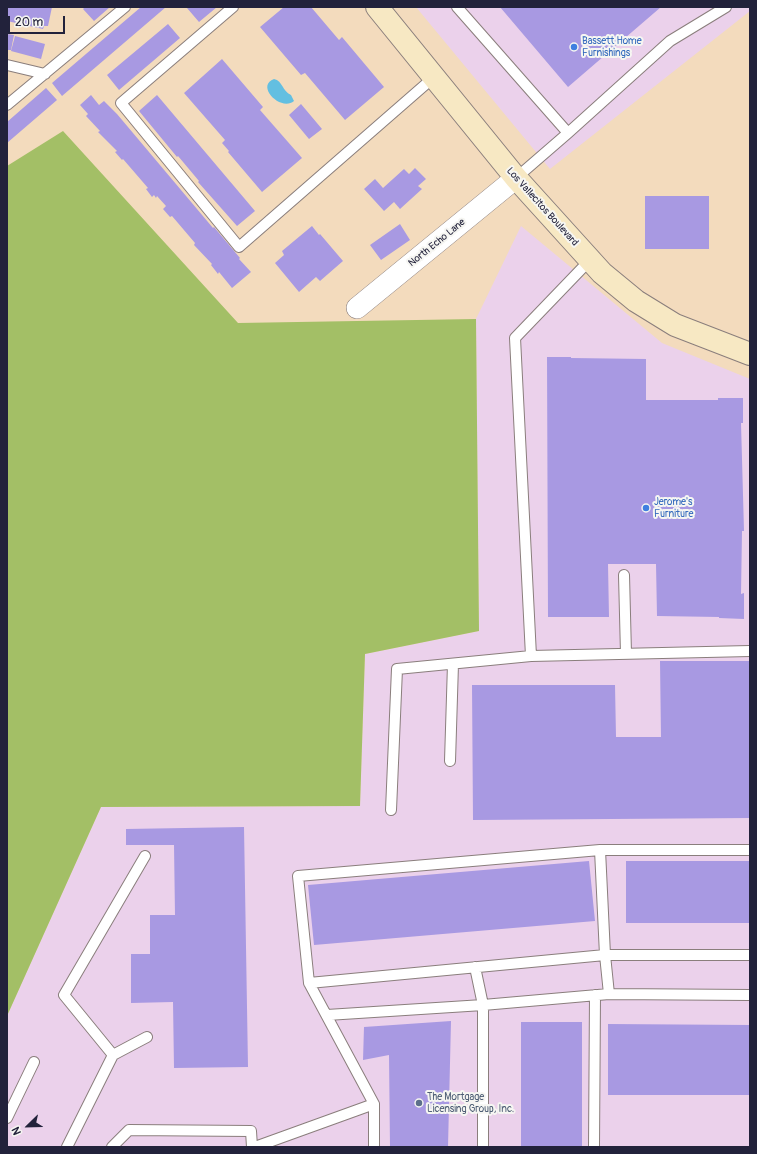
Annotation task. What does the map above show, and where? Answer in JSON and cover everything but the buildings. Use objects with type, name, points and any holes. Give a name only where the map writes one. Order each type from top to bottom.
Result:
[{"type":"street","name":"Los Vallecitos Boulevard","points":[[377,7],[516,178],[602,273],[636,301],[675,325],[750,354]]},
{"type":"street","name":"North Echo Lane","points":[[357,308],[516,178]]},
{"type":"lane","points":[[7,105],[125,7]]},
{"type":"lane","points":[[233,7],[121,103],[239,247],[434,77]]},
{"type":"lane","points":[[457,7],[568,134]]},
{"type":"lane","points":[[516,178],[568,134],[670,42],[714,10],[726,7]]},
{"type":"lane","points":[[7,65],[45,74]]},
{"type":"lane","points":[[531,656],[515,338],[590,260]]},
{"type":"lane","points":[[624,574],[626,654]]},
{"type":"lane","points":[[391,810],[397,668],[531,656],[750,651]]},
{"type":"lane","points":[[450,761],[453,664]]},
{"type":"lane","points":[[374,1147],[374,1104],[309,982],[298,876],[600,850],[750,850]]},
{"type":"lane","points":[[600,850],[605,955],[609,994]]},
{"type":"lane","points":[[113,1055],[64,995],[145,856]]},
{"type":"lane","points":[[309,982],[605,955],[750,955]]},
{"type":"lane","points":[[475,967],[483,1005],[483,1147]]},
{"type":"lane","points":[[327,1015],[483,1005],[609,994],[750,995]]},
{"type":"lane","points":[[594,1147],[595,995]]},
{"type":"lane","points":[[67,1147],[113,1055],[147,1037]]},
{"type":"lane","points":[[7,1118],[34,1062]]},
{"type":"lane","points":[[255,1147],[374,1104]]},
{"type":"lane","points":[[112,1147],[129,1130],[251,1131],[252,1147]]},
{"type":"shaded area","points":[[416,7],[750,7],[750,11],[550,169]]},
{"type":"shaded area","points":[[521,226],[662,343],[750,379],[750,1147],[7,1147],[7,1016],[101,807],[360,806],[365,654],[479,631],[476,319]]},
{"type":"green space","points":[[63,131],[238,323],[476,319],[479,631],[365,654],[360,806],[101,807],[7,1016],[7,166]]},
{"type":"water","points":[[274,79],[277,80],[291,95],[294,101],[289,104],[283,103],[272,97],[267,87],[269,82]]},
{"type":"place","name":"Bassett Home Furnishings","points":[[574,47]]},
{"type":"place","name":"Jerome's Furniture","points":[[646,508]]},
{"type":"place","name":"The Mortgage Licensing Group, Inc.","points":[[419,1103]]}]
